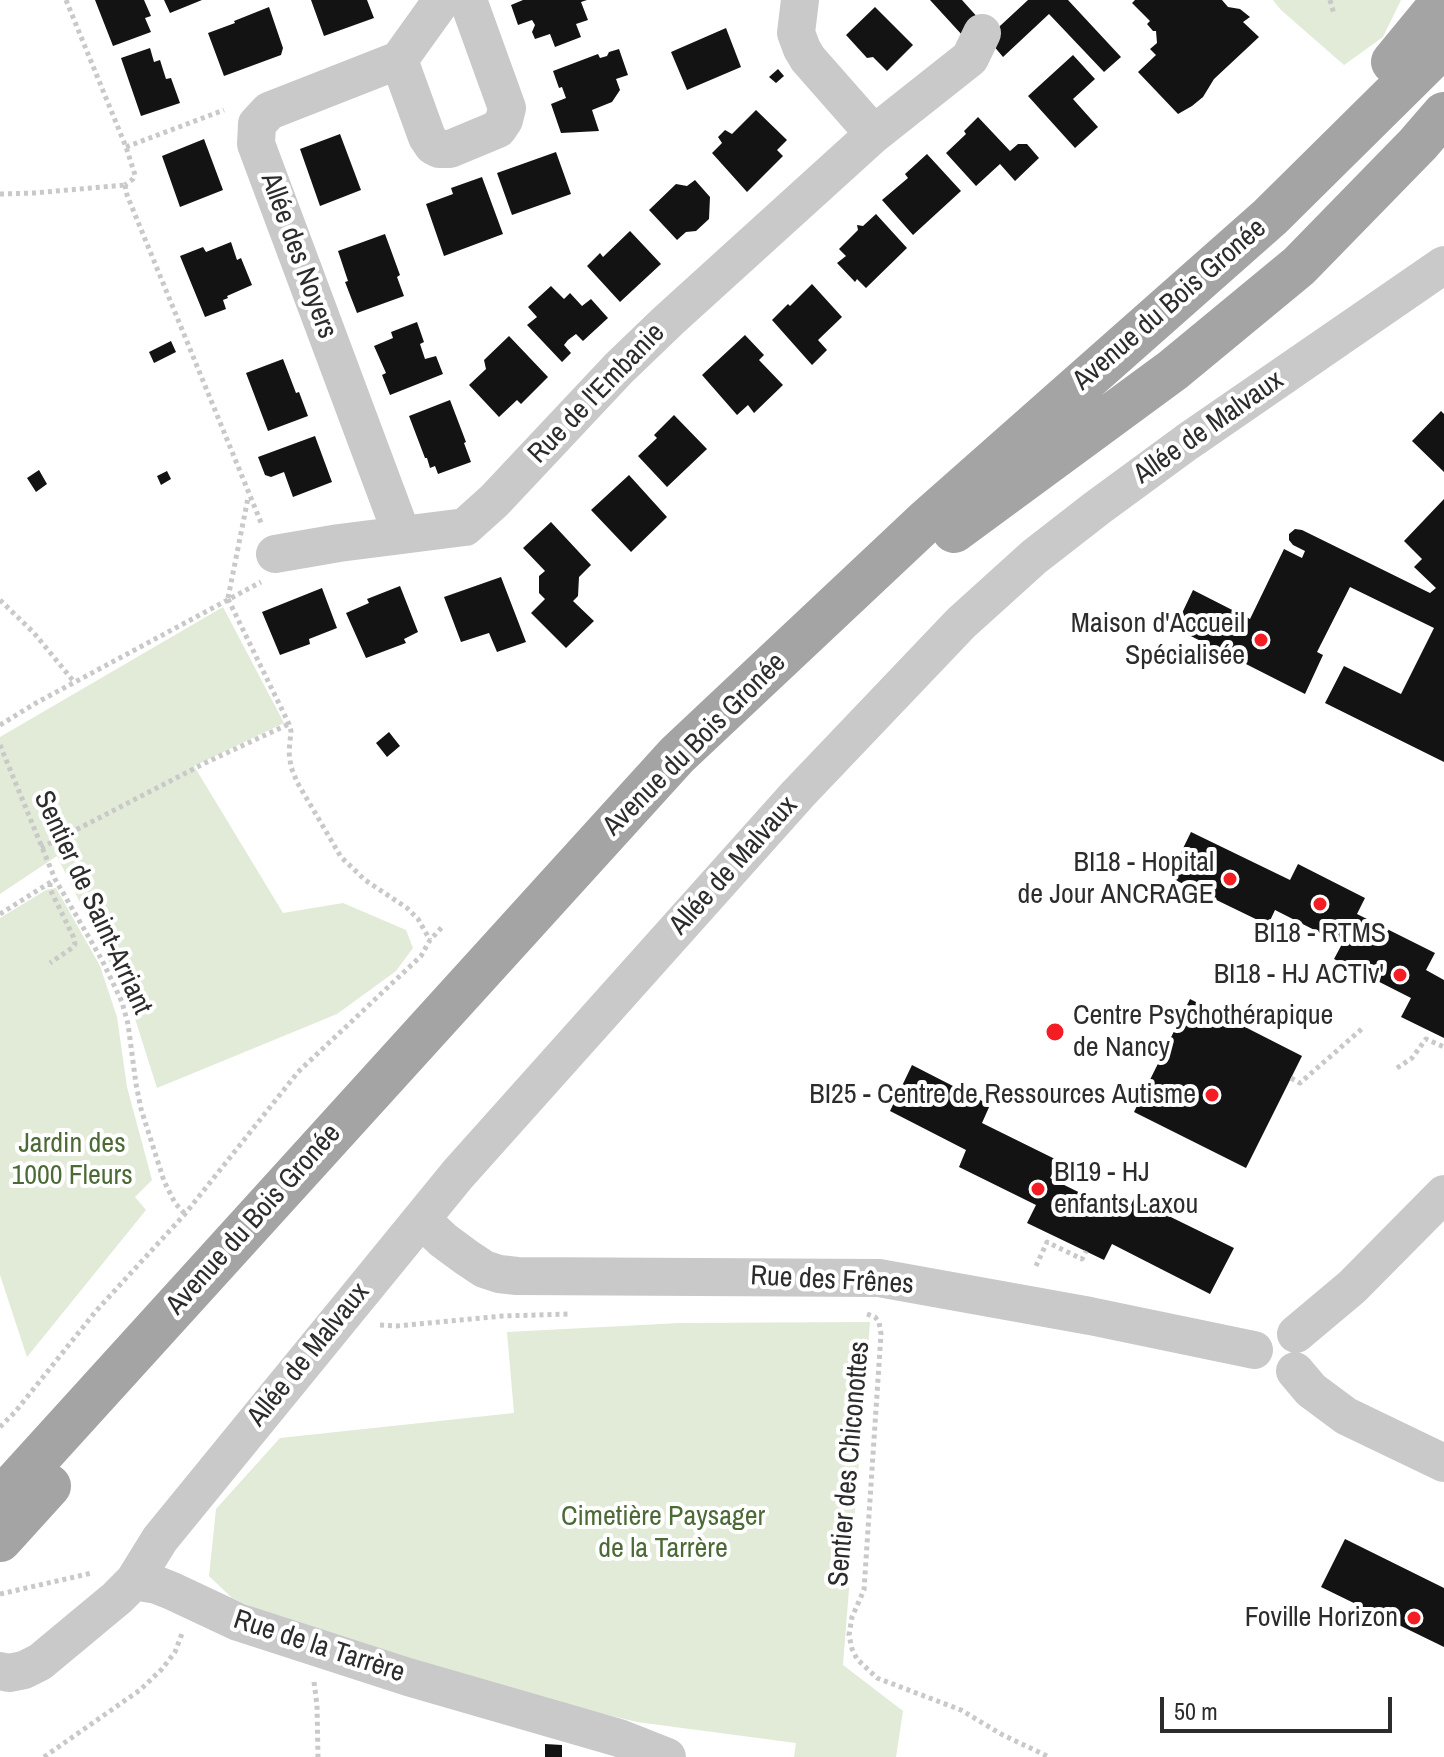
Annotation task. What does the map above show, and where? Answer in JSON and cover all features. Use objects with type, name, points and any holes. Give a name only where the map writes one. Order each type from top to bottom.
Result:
[{"type":"main road","points":[[1270,217],[1278,182],[1401,53],[1444,0]]},
{"type":"main road","name":"Avenue du Bois Gronée","points":[[0,1500],[677,755],[926,521],[1270,217],[1444,45]]},
{"type":"main road","name":"Avenue du Bois Gronée","points":[[0,1540],[697,768],[867,607],[967,520],[1173,370],[1299,266],[1444,114]]},
{"type":"street","points":[[442,0],[399,60],[427,137],[439,149],[450,149],[498,129],[507,108],[468,0]]},
{"type":"street","points":[[800,0],[796,33],[802,49],[874,134]]},
{"type":"street","name":"Rue de l'Embanie","points":[[275,554],[307,547],[465,527],[639,348],[874,134],[970,58],[982,33]]},
{"type":"street","name":"Allée des Noyers","points":[[399,60],[269,111],[257,124],[256,144],[402,535]]},
{"type":"street","name":"Allée de Malvaux","points":[[134,1581],[160,1539],[458,1174],[798,794],[961,623],[1034,557],[1097,508],[1187,442],[1443,268]]},
{"type":"street","points":[[1444,1194],[1352,1287],[1295,1353],[1311,1390],[1346,1416],[1444,1463]]},
{"type":"street","name":"Rue des Frênes","points":[[422,1220],[466,1257],[484,1269],[499,1274],[879,1278],[1090,1316],[1254,1350],[1257,1364],[1268,1374],[1282,1376],[1295,1353]]},
{"type":"street","points":[[0,1671],[24,1670],[40,1662],[134,1581]]},
{"type":"street","name":"Rue de la Tarrère","points":[[134,1581],[157,1585],[238,1622],[408,1677],[619,1738],[667,1757]]},
{"type":"path","points":[[0,194],[125,185],[135,175],[66,0]]},
{"type":"path","points":[[1330,0],[1334,14]]},
{"type":"path","points":[[126,147],[224,110]]},
{"type":"path","points":[[0,725],[282,571],[125,185]]},
{"type":"path","points":[[249,495],[228,599],[289,724],[291,767],[297,782],[341,857],[365,880],[407,908],[418,919],[430,940]]},
{"type":"path","points":[[0,600],[34,633],[75,683]]},
{"type":"path","points":[[41,848],[205,763],[289,724]]},
{"type":"path","name":"Sentier de Saint-Arriant","points":[[0,745],[53,881],[102,960],[122,1002],[141,1109],[164,1181],[175,1203],[185,1214]]},
{"type":"path","points":[[0,914],[53,881]]},
{"type":"path","points":[[50,963],[75,944],[50,889],[53,881]]},
{"type":"path","points":[[0,1427],[96,1311],[185,1214],[298,1072],[421,956],[444,925]]},
{"type":"path","points":[[1291,1078],[1300,1083],[1364,1027]]},
{"type":"path","points":[[1397,1068],[1412,1058],[1426,1039],[1444,1047]]},
{"type":"path","points":[[1036,1266],[1047,1242],[1082,1259],[1086,1251]]},
{"type":"path","points":[[372,1322],[396,1326],[576,1313]]},
{"type":"path","name":"Sentier des Chiconottes","points":[[853,1314],[875,1317],[881,1334],[864,1590],[852,1617],[849,1635],[852,1649],[857,1659],[877,1678],[961,1710],[1049,1757]]},
{"type":"path","points":[[0,1594],[93,1573]]},
{"type":"path","points":[[44,1757],[140,1690],[162,1669],[175,1652],[185,1627],[200,1605]]},
{"type":"path","points":[[309,1645],[317,1705],[318,1757]]},
{"type":"green space","points":[[1273,0],[1401,0],[1383,37],[1344,65]]},
{"type":"green space","points":[[223,607],[284,723],[194,766],[283,913],[343,903],[406,930],[413,948],[396,971],[337,1014],[157,1088],[131,1006],[57,856],[0,894],[0,737]]},
{"type":"green space","name":"Jardin des 1000 Fleurs","points":[[56,888],[100,966],[117,1017],[127,1087],[152,1180],[135,1197],[146,1210],[27,1357],[0,1275],[0,918],[46,890]]},
{"type":"green space","name":"Cimetière Paysager de la Tarrère","points":[[870,1322],[843,1665],[903,1711],[896,1757],[794,1757],[796,1743],[637,1722],[595,1712],[310,1633],[232,1598],[209,1576],[216,1509],[280,1438],[514,1413],[507,1332],[680,1323]]},
{"type":"building","points":[[95,0],[144,0],[151,16],[145,18],[151,32],[113,46]]},
{"type":"building","points":[[164,0],[202,0],[170,13]]},
{"type":"building","points":[[311,0],[367,0],[374,18],[324,36]]},
{"type":"building","points":[[523,0],[587,0],[581,2],[588,20],[576,24],[581,37],[555,47],[550,34],[535,39],[532,20],[518,25],[511,5]]},
{"type":"building","points":[[930,0],[962,0],[980,20],[963,36]]},
{"type":"building","points":[[1028,0],[1068,0],[1121,57],[1104,72],[1049,14],[1003,57],[987,38]]},
{"type":"building","points":[[1135,0],[1222,0],[1228,7],[1240,9],[1250,17],[1243,22],[1259,37],[1214,79],[1203,97],[1178,114],[1138,72],[1156,55],[1150,49],[1157,43],[1156,31],[1132,3]]},
{"type":"building","points":[[269,7],[283,48],[281,55],[224,76],[208,33]]},
{"type":"building","points":[[875,7],[913,45],[887,71],[873,57],[867,58],[846,35]]},
{"type":"building","points":[[726,28],[741,67],[687,90],[671,52]]},
{"type":"building","points":[[150,48],[154,62],[160,60],[166,79],[171,78],[180,103],[141,116],[121,58]]},
{"type":"building","points":[[619,49],[628,75],[616,79],[620,90],[612,102],[592,110],[599,131],[561,133],[551,104],[566,98],[553,71],[598,54],[600,58],[607,56],[609,52]]},
{"type":"building","points":[[1073,55],[1095,79],[1073,99],[1098,127],[1075,148],[1028,96]]},
{"type":"building","points":[[778,69],[784,76],[776,83],[769,77]]},
{"type":"building","points":[[756,110],[787,140],[777,150],[783,156],[747,192],[712,153],[722,143],[718,137],[725,130],[732,134]]},
{"type":"building","points":[[978,117],[1010,151],[1018,144],[1027,144],[1039,158],[1015,181],[1000,164],[976,186],[946,153]]},
{"type":"building","points":[[340,134],[361,190],[320,206],[300,149]]},
{"type":"building","points":[[204,139],[223,190],[180,207],[162,156]]},
{"type":"building","points":[[556,152],[571,194],[512,215],[497,173]]},
{"type":"building","points":[[927,154],[961,191],[913,235],[882,200],[908,178],[905,174]]},
{"type":"building","points":[[482,177],[503,234],[444,256],[426,204],[453,194],[451,188]]},
{"type":"building","points":[[695,180],[710,197],[709,219],[696,231],[686,232],[677,240],[649,210],[676,184],[687,186]]},
{"type":"building","points":[[876,214],[907,248],[866,288],[857,279],[855,282],[837,263],[846,256],[839,249],[858,230],[857,225],[863,226]]},
{"type":"building","points":[[630,231],[661,264],[620,302],[587,266],[600,253],[603,257]]},
{"type":"building","points":[[385,234],[404,296],[357,313],[338,251]]},
{"type":"building","points":[[231,242],[237,260],[241,258],[252,285],[227,296],[223,300],[226,309],[205,317],[180,256],[203,247],[206,252]]},
{"type":"building","points":[[812,284],[842,317],[818,340],[827,350],[812,365],[772,320]]},
{"type":"building","points":[[551,286],[564,299],[570,293],[582,306],[591,299],[608,318],[583,341],[576,334],[568,340],[564,345],[571,353],[562,362],[527,325],[537,317],[528,307]]},
{"type":"building","points":[[417,322],[424,342],[420,344],[425,359],[436,356],[443,374],[390,395],[382,375],[386,373],[374,346],[393,338],[391,332]]},
{"type":"building","points":[[745,335],[764,355],[759,360],[783,385],[754,413],[748,405],[737,415],[702,375]]},
{"type":"building","points":[[509,336],[548,377],[521,404],[517,400],[499,417],[469,385],[486,369],[484,360]]},
{"type":"building","points":[[171,341],[176,352],[154,363],[149,352]]},
{"type":"building","points":[[283,359],[308,416],[268,431],[246,373]]},
{"type":"building","points":[[450,400],[471,462],[438,474],[435,466],[430,468],[425,458],[409,416]]},
{"type":"building","points":[[1441,411],[1444,414],[1444,472],[1412,441]]},
{"type":"building","points":[[674,415],[707,449],[667,487],[638,456],[657,438],[654,435]]},
{"type":"building","points":[[315,436],[332,482],[293,497],[284,472],[271,477],[265,475],[258,457]]},
{"type":"building","points":[[39,470],[47,484],[36,492],[27,478]]},
{"type":"building","points":[[167,471],[171,479],[161,485],[157,476]]},
{"type":"building","points":[[629,475],[667,517],[631,552],[591,510]]},
{"type":"building","name":"Maison d'Accueil Spécialisée","points":[[1444,499],[1444,762],[1325,703],[1344,666],[1401,694],[1434,628],[1350,587],[1317,652],[1323,655],[1305,694],[1175,628],[1193,590],[1250,619],[1284,549],[1302,558],[1305,551],[1289,540],[1289,534],[1295,529],[1430,593],[1436,588],[1414,567],[1422,559],[1404,541]]},
{"type":"building","points":[[551,522],[591,565],[579,577],[578,596],[573,601],[594,621],[566,648],[531,613],[545,599],[539,593],[539,576],[545,571],[523,548]]},
{"type":"building","points":[[501,577],[526,642],[497,652],[489,633],[461,642],[444,597]]},
{"type":"building","points":[[400,586],[418,632],[404,639],[406,643],[366,658],[346,613],[369,603],[367,599]]},
{"type":"building","points":[[322,588],[337,628],[309,639],[310,644],[280,655],[262,612]]},
{"type":"building","points":[[389,732],[400,746],[387,757],[376,743]]},
{"type":"building","points":[[1191,832],[1290,880],[1298,864],[1365,898],[1357,914],[1435,953],[1426,970],[1444,980],[1444,1038],[1401,1017],[1411,998],[1334,959],[1342,944],[1275,910],[1268,925],[1169,877]]},
{"type":"building","name":"BI25 - Centre de Ressources Autisme","points":[[1190,999],[1302,1056],[1246,1168],[1134,1112]]},
{"type":"building","name":"BI19 - HJ enfants Laxou","points":[[912,1065],[990,1105],[982,1123],[1059,1161],[1050,1178],[1125,1215],[1134,1199],[1234,1248],[1210,1294],[1112,1244],[1104,1260],[1027,1223],[1036,1205],[959,1167],[966,1150],[890,1111]]},
{"type":"building","name":"Foville Horizon","points":[[1345,1539],[1444,1588],[1444,1647],[1321,1587]]},
{"type":"building","points":[[545,1744],[562,1745],[562,1757],[545,1757]]},
{"type":"place","name":"Maison d'Accueil Spécialisée","points":[[1261,640]]},
{"type":"place","name":"BI18 - Hopital de Jour ANCRAGE","points":[[1230,879]]},
{"type":"place","name":"BI18 - RTMS","points":[[1320,904]]},
{"type":"place","name":"BI18 - HJ ACTIv'","points":[[1400,975]]},
{"type":"place","name":"Centre Psychothérapique de Nancy","points":[[1055,1032]]},
{"type":"place","name":"BI25 - Centre de Ressources Autisme","points":[[1212,1095]]},
{"type":"place","name":"BI19 - HJ enfants Laxou","points":[[1038,1189]]},
{"type":"place","name":"Foville Horizon","points":[[1414,1618]]}]
